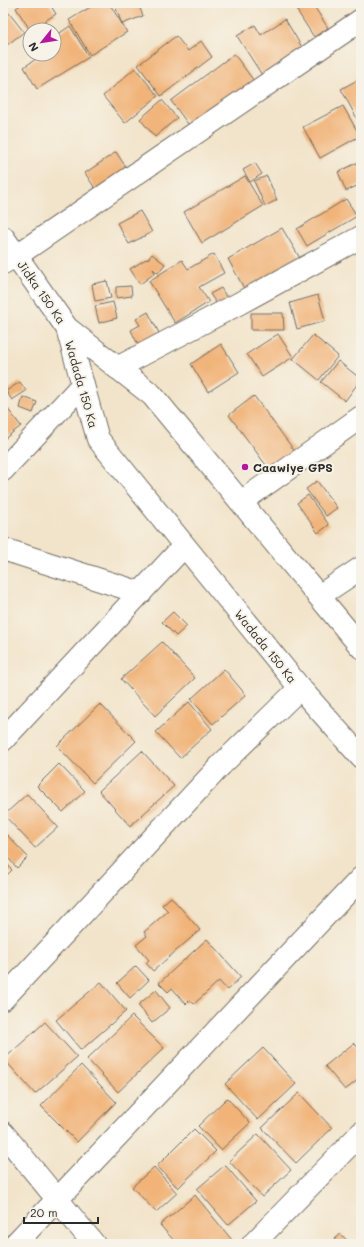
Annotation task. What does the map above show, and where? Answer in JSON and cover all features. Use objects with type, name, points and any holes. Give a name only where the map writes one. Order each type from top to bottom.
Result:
[{"type":"street","points":[[10,259],[361,20]]},
{"type":"street","name":"Jidka 150 Ka","points":[[3,237],[10,259],[67,328]]},
{"type":"street","points":[[117,368],[361,238]]},
{"type":"street","name":"Wadada 150 Ka","points":[[67,328],[152,395],[361,647]]},
{"type":"street","name":"Wadada 150 Ka","points":[[67,328],[98,439],[300,688],[361,757]]},
{"type":"street","points":[[3,470],[83,384]]},
{"type":"street","points":[[241,502],[361,417]]},
{"type":"street","points":[[3,740],[184,546]]},
{"type":"street","points":[[3,550],[141,593]]},
{"type":"street","points":[[319,596],[361,568]]},
{"type":"street","points":[[3,999],[221,765],[300,688]]},
{"type":"street","points":[[14,1244],[361,878]]},
{"type":"street","points":[[253,1244],[361,1133]]},
{"type":"street","points":[[3,1134],[94,1244]]},
{"type":"building","points":[[24,3],[49,3],[56,14],[43,22],[25,22],[16,8]]},
{"type":"building","points":[[97,3],[109,3],[127,32],[90,55],[69,20]]},
{"type":"building","points":[[114,3],[138,3],[143,16],[122,24]]},
{"type":"building","points":[[292,3],[312,3],[328,28],[314,37]]},
{"type":"building","points":[[8,12],[22,30],[22,34],[3,48],[3,16]]},
{"type":"building","points":[[285,19],[303,49],[262,75],[237,36],[255,25],[261,35]]},
{"type":"building","points":[[70,26],[89,57],[37,89],[24,67],[32,62],[62,62],[62,32]]},
{"type":"building","points":[[176,36],[188,51],[201,41],[212,57],[161,96],[138,65]]},
{"type":"building","points":[[234,54],[254,81],[191,128],[171,101]]},
{"type":"building","points":[[135,68],[158,96],[125,123],[103,96]]},
{"type":"building","points":[[361,78],[361,126],[341,89]]},
{"type":"building","points":[[162,100],[177,118],[155,137],[140,119]]},
{"type":"building","points":[[343,106],[360,136],[320,158],[303,127]]},
{"type":"building","points":[[116,152],[133,178],[102,199],[85,173]]},
{"type":"building","points":[[361,161],[361,184],[346,191],[338,172]]},
{"type":"building","points":[[255,163],[262,174],[250,182],[243,170]]},
{"type":"building","points":[[245,176],[263,206],[202,243],[184,212]]},
{"type":"building","points":[[267,176],[277,200],[265,206],[254,181]]},
{"type":"building","points":[[346,199],[357,216],[307,246],[297,229]]},
{"type":"building","points":[[140,211],[152,232],[129,244],[117,223]]},
{"type":"building","points":[[282,228],[301,260],[246,292],[228,259]]},
{"type":"building","points":[[152,254],[165,264],[158,273],[153,269],[155,273],[140,284],[130,269],[146,259],[147,260]]},
{"type":"building","points":[[214,254],[224,273],[199,287],[209,302],[175,323],[149,281],[182,260],[188,269]]},
{"type":"building","points":[[107,281],[111,298],[95,301],[92,284]]},
{"type":"building","points":[[131,286],[132,296],[116,298],[116,287]]},
{"type":"building","points":[[221,288],[228,300],[218,306],[210,294]]},
{"type":"building","points":[[318,295],[325,321],[297,329],[290,303]]},
{"type":"building","points":[[113,302],[117,318],[99,323],[95,306]]},
{"type":"building","points":[[148,312],[159,333],[138,345],[131,330],[140,325],[136,319]]},
{"type":"building","points":[[251,313],[283,313],[284,330],[251,330]]},
{"type":"building","points":[[278,334],[293,357],[262,377],[247,354]]},
{"type":"building","points":[[313,335],[338,356],[319,380],[293,359]]},
{"type":"building","points":[[221,344],[239,372],[208,392],[191,364]]},
{"type":"building","points":[[338,361],[361,379],[345,401],[321,382]]},
{"type":"building","points":[[20,382],[26,391],[12,400],[6,391]]},
{"type":"building","points":[[254,396],[299,457],[274,476],[229,415]]},
{"type":"building","points":[[23,397],[37,402],[33,413],[20,408]]},
{"type":"building","points":[[3,403],[21,426],[3,440]]},
{"type":"building","points":[[317,481],[337,508],[326,516],[306,489]]},
{"type":"building","points":[[308,495],[329,525],[318,533],[297,503]]},
{"type":"building","points":[[173,612],[187,626],[176,636],[162,622]]},
{"type":"building","points":[[162,642],[195,678],[155,716],[121,679]]},
{"type":"building","points":[[224,669],[246,695],[213,724],[191,699]]},
{"type":"building","points":[[189,702],[212,729],[180,758],[156,732]]},
{"type":"building","points":[[100,704],[136,741],[93,783],[57,746]]},
{"type":"building","points":[[142,751],[174,786],[130,826],[99,791]]},
{"type":"building","points":[[59,764],[85,791],[63,812],[37,786]]},
{"type":"building","points":[[27,794],[58,827],[35,848],[4,815]]},
{"type":"building","points":[[3,831],[28,857],[17,868],[3,852]]},
{"type":"building","points":[[3,860],[12,870],[3,879]]},
{"type":"building","points":[[171,897],[200,930],[153,971],[146,963],[149,960],[136,945],[147,936],[144,932],[168,911],[162,905]]},
{"type":"building","points":[[207,939],[241,977],[227,990],[219,981],[194,1004],[190,1000],[186,1004],[172,988],[168,992],[159,983]]},
{"type":"building","points":[[136,966],[149,980],[130,998],[117,983]]},
{"type":"building","points":[[101,982],[126,1011],[81,1050],[56,1020]]},
{"type":"building","points":[[156,990],[170,1008],[152,1023],[138,1005]]},
{"type":"building","points":[[132,1016],[164,1048],[118,1092],[87,1059]]},
{"type":"building","points":[[45,1022],[77,1057],[35,1094],[4,1059]]},
{"type":"building","points":[[354,1043],[361,1051],[361,1082],[359,1079],[345,1090],[325,1066]]},
{"type":"building","points":[[263,1048],[296,1084],[258,1120],[225,1084]]},
{"type":"building","points":[[81,1065],[116,1102],[77,1142],[41,1106]]},
{"type":"building","points":[[299,1093],[332,1128],[296,1163],[262,1128]]},
{"type":"building","points":[[227,1098],[250,1123],[221,1150],[198,1126]]},
{"type":"building","points":[[194,1129],[216,1151],[178,1188],[157,1166]]},
{"type":"building","points":[[258,1134],[291,1170],[262,1197],[229,1161]]},
{"type":"building","points":[[225,1165],[256,1201],[228,1225],[197,1189]]},
{"type":"building","points":[[154,1167],[177,1193],[156,1212],[132,1187]]},
{"type":"building","points":[[195,1195],[232,1240],[228,1244],[177,1244],[160,1225]]},
{"type":"building","points":[[341,1234],[350,1244],[329,1244]]},
{"type":"place","name":"Caawiye GPS","points":[[245,467]]}]
